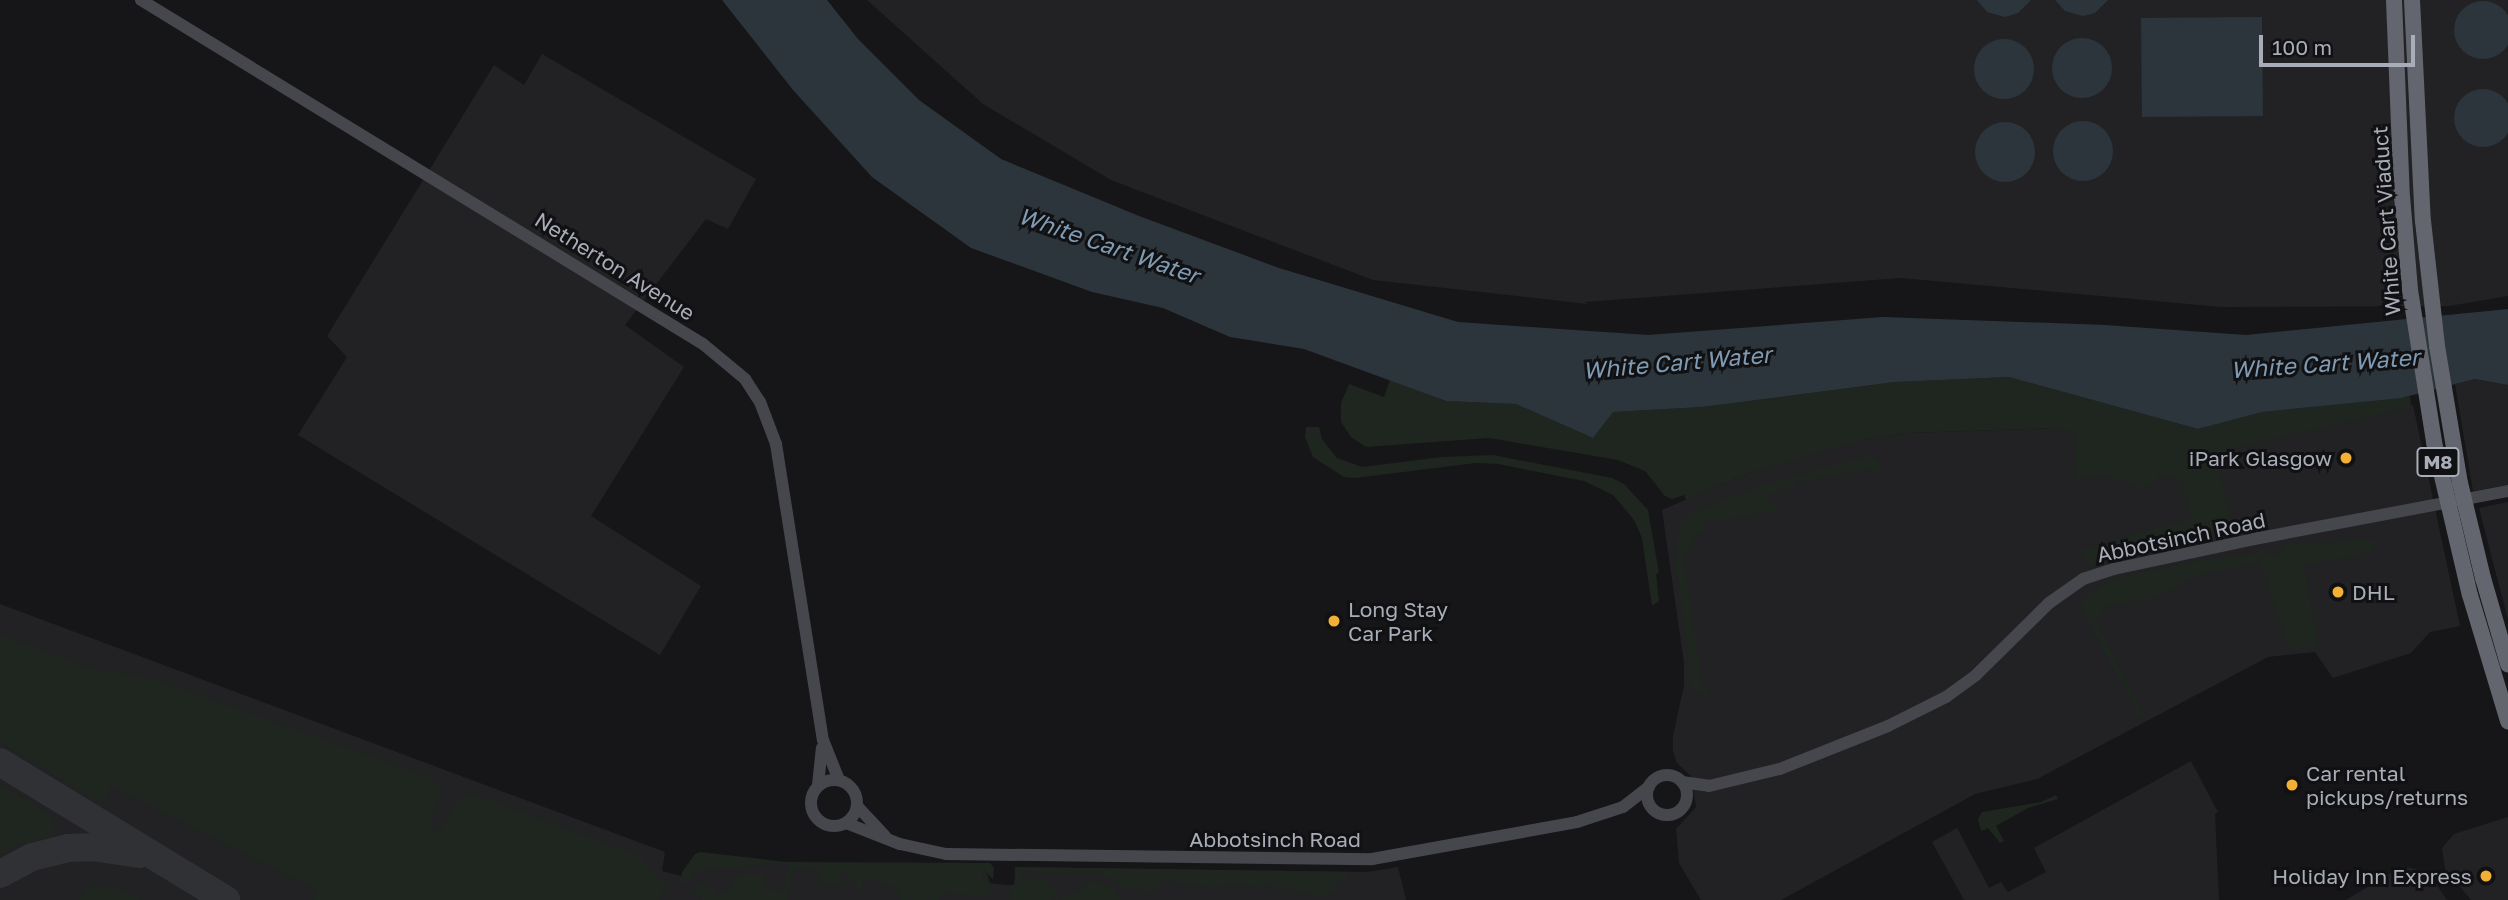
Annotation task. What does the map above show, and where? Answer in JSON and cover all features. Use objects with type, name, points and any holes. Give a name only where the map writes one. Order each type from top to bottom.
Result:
[{"type":"highway","name":"White Cart Viaduct","points":[[2394,0],[2402,195],[2418,350],[2452,525],[2508,721]]},
{"type":"highway","name":"White Cart Viaduct","points":[[2412,0],[2423,220],[2437,346],[2468,520],[2508,664]]},
{"type":"street","name":"Netherton Avenue","points":[[141,0],[703,344],[745,379],[760,402],[776,444],[823,740],[839,780]]},
{"type":"street","name":"Abbotsinch Road","points":[[1686,800],[1709,786],[1780,769],[1888,726],[1947,697],[1976,676],[2049,603],[2083,579],[2113,569],[2228,545],[2508,491]]},
{"type":"street","name":"Netherton Avenue","points":[[818,785],[823,740]]},
{"type":"street","points":[[1664,776],[1673,776],[1682,782],[1686,800],[1681,809],[1664,815],[1653,810],[1647,799],[1649,787],[1664,776]]},
{"type":"street","points":[[858,807],[846,823],[829,826],[817,818],[811,805],[818,785],[825,781],[839,780],[852,787],[858,807],[886,836]]},
{"type":"street","name":"Abbotsinch Road","points":[[1682,782],[1709,786]]},
{"type":"street","name":"Abbotsinch Road","points":[[846,823],[920,849],[946,854],[1372,859],[1577,822],[1623,807],[1649,787]]},
{"type":"street","name":"Abbotsinch Road","points":[[1623,807],[1653,810]]},
{"type":"shaded area","points":[[867,0],[2508,0],[2508,296],[2449,306],[2221,307],[1901,278],[1585,302],[1588,304],[1373,280],[1111,180],[983,104]]},
{"type":"shaded area","points":[[542,54],[756,179],[728,229],[706,219],[625,325],[684,367],[591,516],[701,586],[660,655],[298,435],[347,357],[327,336],[494,65],[524,85]]},
{"type":"shaded area","points":[[2009,377],[2198,429],[2262,412],[2410,396],[2411,407],[2229,449],[2219,468],[2233,534],[2087,565],[2081,549],[2192,519],[2182,481],[2162,474],[2144,489],[2102,474],[2074,479],[2076,434],[2054,428],[1907,433],[1863,440],[1746,474],[1686,500],[1684,495],[1672,499],[1665,496],[1645,471],[1618,460],[1489,438],[1366,447],[1351,437],[1341,422],[1341,403],[1349,384],[1384,397],[1390,380],[1446,401],[1516,404],[1593,438],[1612,412],[1702,407],[1895,382]]},
{"type":"shaded area","points":[[2475,379],[2508,385],[2508,485],[2473,491],[2455,384]]},
{"type":"shaded area","points":[[2413,405],[2460,626],[2430,632],[2411,653],[2333,678],[2315,652],[2268,657],[2037,779],[1975,794],[1781,900],[1701,900],[1679,863],[1676,829],[1696,807],[1691,776],[1677,763],[1673,751],[1673,736],[1684,685],[1684,663],[1662,510],[1746,474],[1796,458],[1862,440],[1907,433],[2054,428],[2076,434],[2223,446]]},
{"type":"shaded area","points":[[1306,427],[1319,427],[1322,439],[1337,458],[1362,467],[1442,457],[1493,455],[1612,478],[1624,484],[1648,510],[1659,573],[1656,574],[1659,601],[1652,606],[1642,538],[1634,520],[1613,495],[1584,481],[1498,464],[1476,463],[1355,478],[1344,477],[1313,457],[1305,437]]},
{"type":"shaded area","points":[[1870,455],[1879,462],[1880,473],[1875,477],[1874,469],[1794,482],[1794,490],[1781,488],[1778,493],[1769,495],[1770,503],[1778,501],[1779,510],[1704,523],[1704,531],[1698,532],[1684,559],[1703,689],[1712,691],[1702,700],[1703,694],[1692,690],[1689,683],[1689,658],[1675,563],[1680,523],[1694,512],[1754,488]]},
{"type":"shaded area","points":[[2508,502],[2508,620],[2479,508]]},
{"type":"shaded area","points":[[2375,539],[2372,552],[2304,566],[2319,647],[2289,649],[2260,563],[2197,575],[2151,599],[2107,606],[2096,622],[2145,715],[2139,717],[2079,605],[2108,580],[2184,563],[2260,552],[2277,556],[2286,545]]},
{"type":"shaded area","points":[[0,604],[665,852],[662,871],[682,876],[698,862],[902,866],[986,871],[990,883],[1014,886],[1015,867],[1367,872],[1398,867],[1406,900],[0,900]]},
{"type":"shaded area","points":[[0,635],[90,668],[157,680],[436,780],[441,791],[440,798],[429,825],[435,831],[443,827],[459,799],[477,795],[641,857],[665,885],[660,900],[312,900],[316,890],[112,786],[102,804],[0,742]]},
{"type":"shaded area","points":[[2191,761],[2218,812],[2215,814],[2219,900],[1964,900],[1932,842],[1957,828],[1989,888],[2001,882],[2008,892],[2046,872],[2034,848]]},
{"type":"shaded area","points":[[0,784],[50,814],[56,826],[50,838],[12,847],[0,854]]},
{"type":"shaded area","points":[[2056,795],[2058,799],[2028,808],[1996,826],[2004,841],[2000,843],[1988,828],[1982,831],[1980,828],[1978,819],[1982,812],[2041,802]]},
{"type":"shaded area","points":[[2508,817],[2508,900],[2471,900],[2445,869],[2442,848],[2454,834]]},
{"type":"shaded area","points":[[700,852],[787,862],[990,863],[994,868],[993,879],[983,870],[982,880],[987,880],[987,886],[992,887],[991,897],[985,900],[985,896],[941,893],[940,900],[899,900],[902,893],[889,884],[878,884],[878,879],[863,879],[862,890],[858,889],[846,873],[839,877],[844,885],[835,887],[834,883],[818,883],[819,870],[793,867],[787,900],[701,900],[702,897],[691,893],[698,883],[715,889],[718,896],[727,891],[738,874],[764,873],[763,889],[785,891],[787,864],[705,869],[695,874],[686,884],[680,884],[682,872],[695,854]]},
{"type":"shaded area","points":[[2402,866],[2428,872],[2447,900],[2346,900]]},
{"type":"shaded area","points":[[1016,867],[1347,872],[1347,878],[1339,878],[1334,893],[1323,896],[1295,892],[1294,889],[1276,890],[1276,885],[1271,884],[1265,888],[1225,884],[1217,888],[1164,881],[1148,894],[1141,888],[1125,888],[1100,874],[1022,871],[1022,878],[1046,880],[1058,893],[1051,900],[1009,900],[1010,885],[1015,885]]},
{"type":"shaded area","points":[[1094,880],[1111,887],[1121,900],[1060,900]]},
{"type":"shaded area","points":[[85,887],[114,887],[142,900],[78,900]]},
{"type":"water","name":"White Cart Water","points":[[722,0],[827,0],[858,39],[919,100],[1001,159],[1139,216],[1279,268],[1458,322],[1648,335],[1883,317],[2105,325],[2246,335],[2508,309],[2508,385],[2475,379],[2401,398],[2262,412],[2198,429],[2009,377],[1895,382],[1702,407],[1613,412],[1593,438],[1516,404],[1446,401],[1304,349],[1230,337],[1163,308],[1092,292],[971,248],[872,177],[793,90]]},
{"type":"water","points":[[1977,0],[2031,0],[2018,13],[2005,17],[1987,12]]},
{"type":"water","points":[[2055,0],[2108,0],[2095,13],[2083,16],[2065,11]]},
{"type":"water","points":[[2483,1],[2494,3],[2507,14],[2512,30],[2510,41],[2499,54],[2483,59],[2472,57],[2459,46],[2454,30],[2456,19],[2467,6]]},
{"type":"water","points":[[2262,17],[2263,116],[2142,117],[2141,18]]},
{"type":"water","points":[[2082,38],[2099,43],[2107,51],[2112,68],[2107,85],[2099,93],[2082,98],[2065,93],[2057,85],[2052,68],[2057,51],[2065,43]]},
{"type":"water","points":[[2004,39],[2021,44],[2029,52],[2034,69],[2029,86],[2021,94],[2004,99],[1987,94],[1979,86],[1974,69],[1979,52],[1987,44]]},
{"type":"water","points":[[2483,89],[2494,91],[2507,102],[2512,118],[2510,129],[2499,142],[2483,147],[2472,145],[2459,134],[2454,118],[2456,107],[2467,94]]},
{"type":"water","points":[[2083,121],[2100,126],[2108,134],[2113,151],[2108,168],[2100,176],[2083,181],[2066,176],[2058,168],[2053,151],[2058,134],[2066,126]]},
{"type":"water","points":[[2005,122],[2022,127],[2030,135],[2035,152],[2030,169],[2022,177],[2005,182],[1988,177],[1980,169],[1975,152],[1980,135],[1988,127]]},
{"type":"taxiway","points":[[0,762],[226,900]]},
{"type":"taxiway","points":[[0,874],[32,857],[68,848],[92,847],[140,854]]},
{"type":"place","name":"iPark Glasgow","points":[[2346,458]]},
{"type":"place","name":"DHL","points":[[2338,592]]},
{"type":"place","name":"Long Stay Car Park","points":[[1334,621]]},
{"type":"place","name":"Car rental pickups/returns","points":[[2292,785]]},
{"type":"place","name":"Holiday Inn Express","points":[[2486,876]]}]
